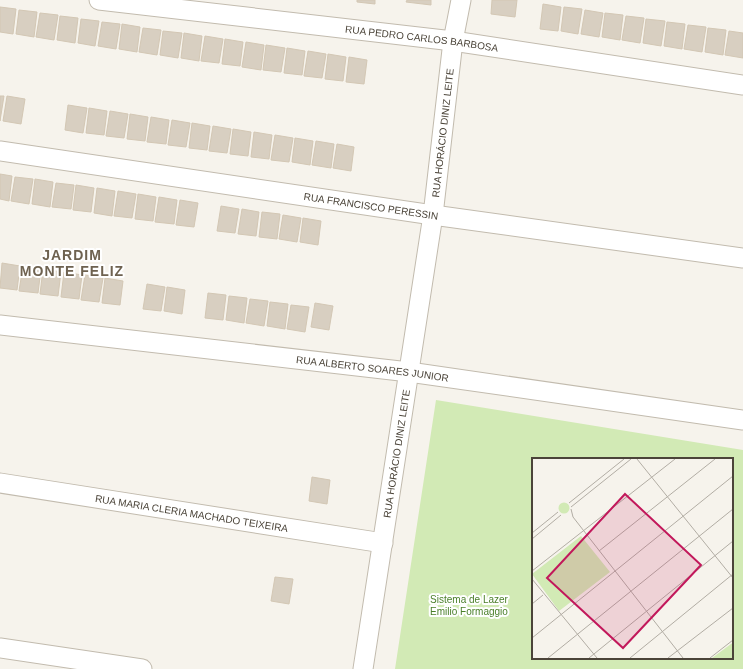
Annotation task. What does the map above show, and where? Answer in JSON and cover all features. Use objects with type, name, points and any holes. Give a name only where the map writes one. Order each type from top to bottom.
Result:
[{"type":"street","name":"RUA PEDRO CARLOS BARBOSA","points":[[100,0],[453,41],[743,85]]},
{"type":"street","name":"RUA HORÁCIO DINIZ LEITE","points":[[363,669],[433,215],[453,41],[461,0]]},
{"type":"street","name":"RUA FRANCISCO PERESSIN","points":[[0,151],[433,215],[743,258]]},
{"type":"street","name":"RUA ALBERTO SOARES JUNIOR","points":[[0,325],[409,372],[743,420]]},
{"type":"street","name":"RUA MARIA CLERIA MACHADO TEIXEIRA","points":[[0,483],[383,543]]},
{"type":"street","points":[[0,648],[142,669]]},
{"type":"green space","name":"Sistema de Lazer Emilio Formaggio","points":[[436,400],[743,450],[743,669],[395,669]]},
{"type":"building","points":[[357,0],[375,0],[375,4],[357,2]]},
{"type":"building","points":[[407,0],[431,0],[431,5],[406,2]]},
{"type":"building","points":[[492,0],[517,0],[515,17],[491,14]]},
{"type":"building","points":[[543,4],[561,7],[558,31],[540,29]]},
{"type":"building","points":[[0,7],[16,9],[13,34],[0,32]]},
{"type":"building","points":[[564,7],[582,9],[578,34],[561,31]]},
{"type":"building","points":[[19,10],[37,12],[34,37],[16,34]]},
{"type":"building","points":[[585,10],[603,13],[599,37],[581,34]]},
{"type":"building","points":[[40,13],[58,15],[54,40],[36,37]]},
{"type":"building","points":[[605,13],[623,15],[620,40],[602,37]]},
{"type":"building","points":[[60,16],[78,18],[75,43],[57,40]]},
{"type":"building","points":[[626,16],[644,18],[640,43],[622,40]]},
{"type":"building","points":[[81,19],[99,21],[95,46],[78,43]]},
{"type":"building","points":[[646,19],[665,21],[661,46],[643,43]]},
{"type":"building","points":[[102,22],[120,24],[116,49],[98,46]]},
{"type":"building","points":[[667,22],[685,24],[682,49],[664,46]]},
{"type":"building","points":[[122,24],[140,27],[137,52],[119,49]]},
{"type":"building","points":[[688,25],[706,27],[702,52],[684,49]]},
{"type":"building","points":[[143,28],[161,30],[157,55],[139,52]]},
{"type":"building","points":[[708,28],[726,30],[723,55],[705,52]]},
{"type":"building","points":[[163,31],[182,33],[178,58],[160,55]]},
{"type":"building","points":[[729,31],[743,33],[743,58],[725,55]]},
{"type":"building","points":[[184,33],[202,36],[199,61],[181,58]]},
{"type":"building","points":[[205,36],[223,39],[219,63],[201,61]]},
{"type":"building","points":[[225,39],[243,42],[240,66],[222,64]]},
{"type":"building","points":[[246,42],[264,45],[261,70],[242,67]]},
{"type":"building","points":[[266,45],[285,48],[281,72],[263,70]]},
{"type":"building","points":[[287,48],[305,51],[302,75],[284,73]]},
{"type":"building","points":[[308,51],[326,54],[322,78],[304,76]]},
{"type":"building","points":[[328,54],[346,57],[343,81],[325,79]]},
{"type":"building","points":[[349,57],[367,60],[364,84],[346,82]]},
{"type":"building","points":[[0,96],[4,96],[0,121]]},
{"type":"building","points":[[7,96],[25,99],[21,124],[3,121]]},
{"type":"building","points":[[68,105],[87,108],[83,133],[65,130]]},
{"type":"building","points":[[89,108],[107,111],[104,135],[86,133]]},
{"type":"building","points":[[110,111],[128,114],[124,138],[106,136]]},
{"type":"building","points":[[130,114],[148,117],[145,141],[127,139]]},
{"type":"building","points":[[151,117],[169,120],[166,144],[147,142]]},
{"type":"building","points":[[172,120],[190,123],[186,147],[168,145]]},
{"type":"building","points":[[192,123],[210,126],[207,150],[189,148]]},
{"type":"building","points":[[213,126],[231,129],[227,153],[209,151]]},
{"type":"building","points":[[233,129],[251,132],[248,156],[230,154]]},
{"type":"building","points":[[254,132],[272,135],[269,159],[251,157]]},
{"type":"building","points":[[275,135],[293,138],[289,162],[271,160]]},
{"type":"building","points":[[295,138],[313,141],[310,165],[292,162]]},
{"type":"building","points":[[316,141],[334,144],[331,168],[312,165]]},
{"type":"building","points":[[337,144],[354,147],[351,171],[333,168]]},
{"type":"building","points":[[0,174],[12,176],[9,201],[0,199]]},
{"type":"building","points":[[15,177],[33,179],[29,204],[11,201]]},
{"type":"building","points":[[35,179],[53,182],[50,207],[32,204]]},
{"type":"building","points":[[56,183],[74,185],[71,209],[52,207]]},
{"type":"building","points":[[76,185],[94,188],[91,212],[73,210]]},
{"type":"building","points":[[97,188],[115,191],[112,216],[94,213]]},
{"type":"building","points":[[118,191],[136,194],[132,218],[114,216]]},
{"type":"building","points":[[138,194],[156,197],[153,221],[135,219]]},
{"type":"building","points":[[159,197],[177,200],[174,224],[155,222]]},
{"type":"building","points":[[180,200],[198,203],[194,227],[176,225]]},
{"type":"building","points":[[221,206],[239,209],[235,233],[217,231]]},
{"type":"building","points":[[242,209],[259,212],[256,236],[238,234]]},
{"type":"building","points":[[262,212],[280,214],[277,239],[259,237]]},
{"type":"building","points":[[283,215],[301,218],[297,242],[279,239]]},
{"type":"building","points":[[303,218],[321,221],[318,245],[300,242]]},
{"type":"building","points":[[2,263],[20,266],[17,290],[0,288]]},
{"type":"building","points":[[23,266],[41,269],[38,293],[19,291]]},
{"type":"building","points":[[43,269],[61,272],[58,296],[40,294]]},
{"type":"building","points":[[64,272],[82,275],[79,299],[61,297]]},
{"type":"building","points":[[85,275],[103,278],[99,302],[81,300]]},
{"type":"building","points":[[105,278],[123,281],[120,305],[102,303]]},
{"type":"building","points":[[147,284],[165,287],[161,311],[143,309]]},
{"type":"building","points":[[167,287],[185,290],[182,314],[164,311]]},
{"type":"building","points":[[208,293],[226,295],[223,320],[205,318]]},
{"type":"building","points":[[229,296],[247,298],[244,323],[226,320]]},
{"type":"building","points":[[250,299],[268,301],[264,326],[246,323]]},
{"type":"building","points":[[270,302],[288,304],[285,329],[267,326]]},
{"type":"building","points":[[315,303],[333,306],[329,330],[311,327]]},
{"type":"building","points":[[291,305],[309,307],[305,332],[287,329]]},
{"type":"building","points":[[312,477],[330,480],[327,504],[309,501]]},
{"type":"building","points":[[275,577],[293,579],[289,604],[271,601]]},
{"type":"district","name":"JARDIM MONTE FELIZ","points":[[72,264]]}]
